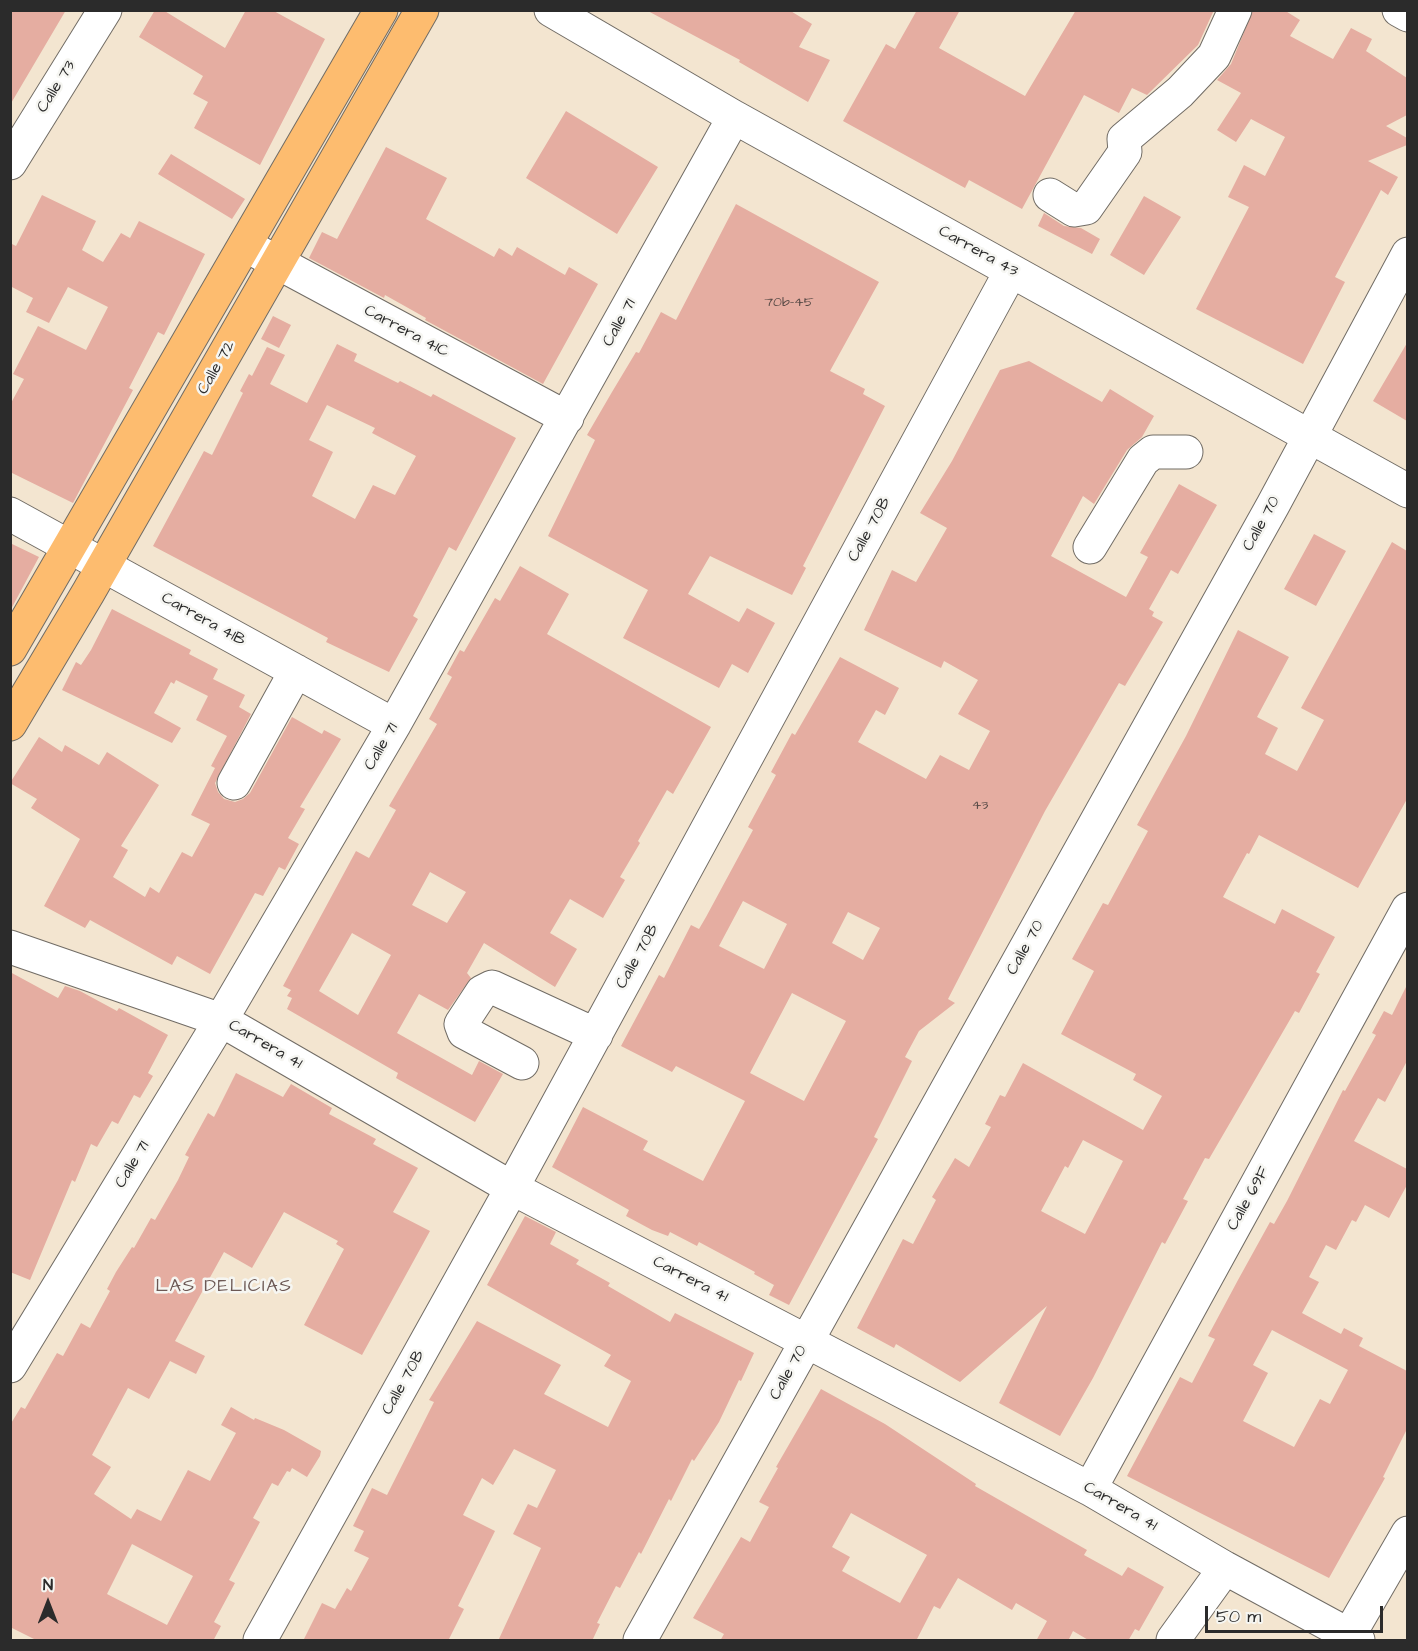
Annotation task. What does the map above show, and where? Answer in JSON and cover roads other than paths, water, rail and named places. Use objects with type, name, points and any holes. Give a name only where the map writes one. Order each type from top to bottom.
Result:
[{"type":"main road","points":[[10,649],[381,10]]},
{"type":"main road","name":"Calle 72","points":[[10,724],[104,565],[422,10]]},
{"type":"street","name":"Calle 73","points":[[13,152],[105,10]]},
{"type":"street","name":"Carrera 43","points":[[551,10],[734,117],[1407,490]]},
{"type":"street","points":[[1050,195],[1074,210],[1086,208],[1125,152],[1124,140],[1180,92],[1214,56],[1235,10]]},
{"type":"street","points":[[1399,10],[1407,15]]},
{"type":"street","name":"Calle 71","points":[[10,1366],[221,1020],[394,725],[734,117]]},
{"type":"street","name":"Carrera 41C","points":[[245,244],[567,418]]},
{"type":"street","name":"Calle 70","points":[[646,1638],[807,1341],[1311,436],[1407,254]]},
{"type":"street","name":"Calle 70B","points":[[260,1641],[596,1035],[1011,271]]},
{"type":"street","points":[[1090,547],[1143,460],[1153,452],[1186,452]]},
{"type":"street","name":"Carrera 41B","points":[[10,514],[394,725]]},
{"type":"street","points":[[234,783],[296,671]]},
{"type":"street","name":"Calle 69F","points":[[1089,1489],[1407,909]]},
{"type":"street","name":"Carrera 41","points":[[10,947],[221,1020],[512,1188],[1089,1489],[1225,1568],[1354,1638]]},
{"type":"street","points":[[522,1063],[464,1032],[461,1024],[482,992],[492,987],[596,1035]]},
{"type":"street","points":[[1354,1638],[1407,1533]]},
{"type":"street","points":[[1173,1641],[1225,1568]]},
{"type":"district","name":"LAS DELICIAS","points":[[224,1287]]}]
